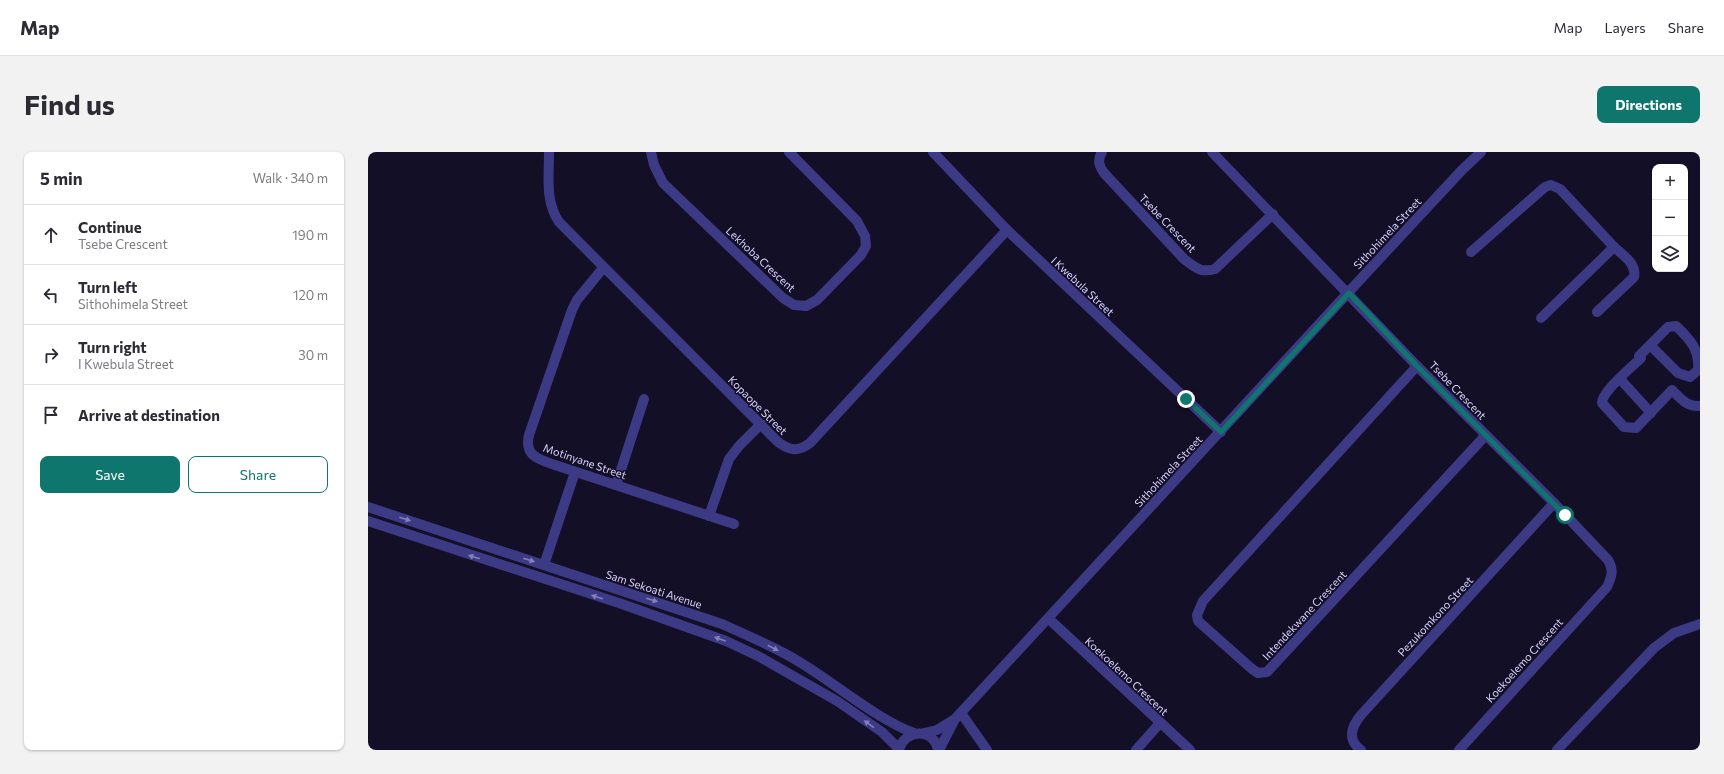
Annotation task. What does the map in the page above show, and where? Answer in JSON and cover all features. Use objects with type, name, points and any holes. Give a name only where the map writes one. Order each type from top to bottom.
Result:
[{"type":"street","name":"Kopaope Street","points":[[549,152],[549,197],[553,214],[568,232],[603,268],[778,442],[787,448],[800,450],[810,443],[1007,230]]},
{"type":"street","name":"Lekhoba Crescent","points":[[652,152],[654,165],[663,183],[783,298],[794,306],[806,306],[817,300],[861,255],[866,246],[865,236],[857,221],[789,152]]},
{"type":"street","name":"I Kwebula Street","points":[[933,152],[1007,230],[1221,432]]},
{"type":"street","name":"Tsebe Crescent","points":[[1102,152],[1099,157],[1099,165],[1104,173],[1184,259],[1196,268],[1206,272],[1215,269],[1273,214]]},
{"type":"street","name":"Tsebe Crescent","points":[[1212,152],[1349,293],[1417,366],[1485,436],[1554,503],[1608,560],[1612,568],[1612,576],[1607,587]]},
{"type":"street","name":"Sithohimela Street","points":[[919,733],[937,730],[958,716],[1462,170],[1481,152]]},
{"type":"street","points":[[1471,252],[1537,193],[1551,185],[1556,185],[1634,268],[1634,277],[1597,312]]},
{"type":"street","points":[[1541,318],[1614,247]]},
{"type":"street","name":"Motinyane Street","points":[[603,268],[577,300],[572,310],[527,442],[530,453],[537,458],[576,472],[734,524]]},
{"type":"street","points":[[1650,345],[1682,376],[1690,377],[1698,370],[1700,358],[1695,344],[1676,326],[1668,327],[1650,345],[1608,391],[1602,400],[1602,403],[1618,422],[1624,427],[1630,429],[1636,428],[1672,390],[1686,404],[1693,407],[1700,406]]},
{"type":"street","name":"Intendekwane Crescent","points":[[1417,366],[1203,601],[1197,615],[1198,621],[1252,669],[1258,673],[1267,672],[1485,436]]},
{"type":"street","points":[[1620,379],[1651,413]]},
{"type":"street","points":[[616,485],[644,399]]},
{"type":"street","points":[[709,516],[729,459],[739,446],[761,424]]},
{"type":"street","points":[[544,565],[576,472]]},
{"type":"street","name":"Pezukomkono Street","points":[[1361,750],[1354,743],[1351,736],[1355,722],[1554,503]]},
{"type":"street","name":"Sam Sekoati Avenue","points":[[368,507],[715,622],[750,636],[811,669],[893,724],[919,733]]},
{"type":"street","points":[[368,521],[626,606],[726,641],[758,656],[837,701],[882,732],[898,750],[906,737],[919,733],[934,740],[939,750]]},
{"type":"street","name":"Koekoelemo Crescent","points":[[1459,750],[1607,587]]},
{"type":"street","name":"Koekoelemo Crescent","points":[[1049,619],[1190,750]]},
{"type":"street","points":[[1557,750],[1654,648],[1674,633],[1699,625]]},
{"type":"street","name":"Sithohimela Street","points":[[939,750],[958,716]]},
{"type":"street","points":[[958,716],[987,750]]},
{"type":"street","points":[[1136,750],[1160,723]]},
{"type":"route","points":[[1186,399],[1221,432],[1349,293],[1485,436],[1565,515]]}]
